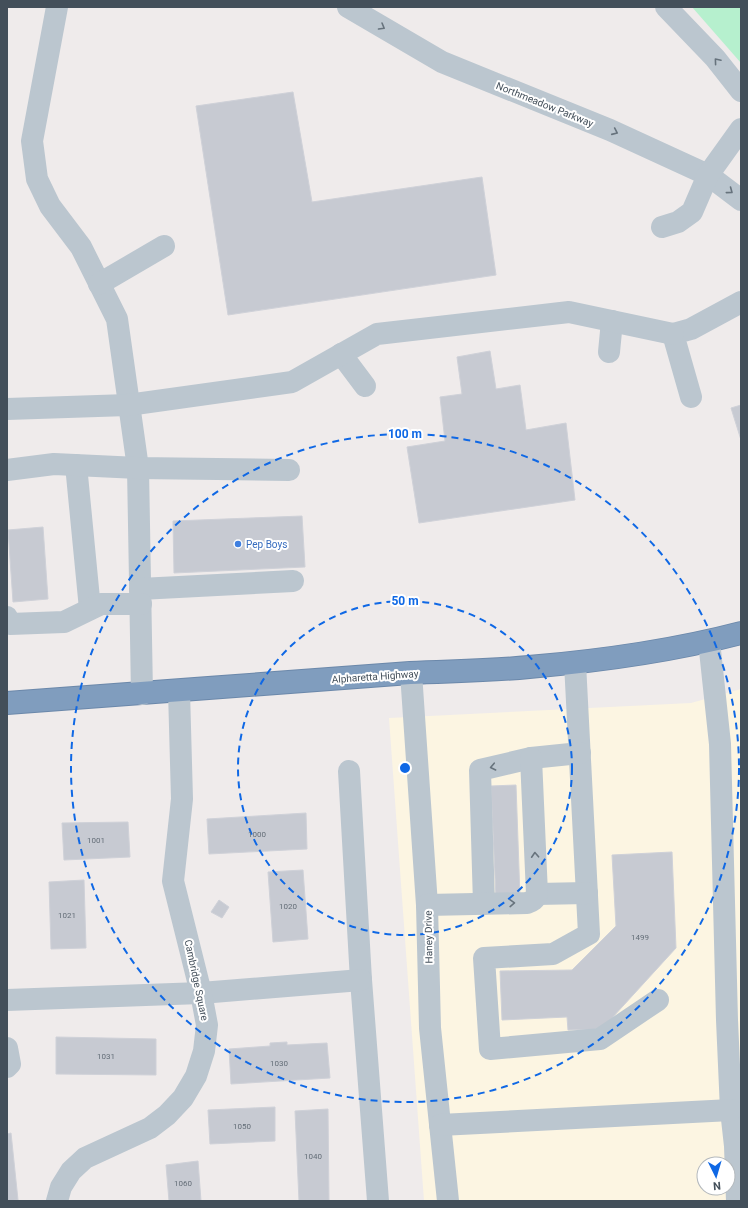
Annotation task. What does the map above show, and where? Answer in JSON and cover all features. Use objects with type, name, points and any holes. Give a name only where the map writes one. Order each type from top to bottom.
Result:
[{"type":"highway","name":"Alpharetta Highway","points":[[7,703],[411,673],[527,668],[575,663],[709,641],[741,633]]},
{"type":"street","points":[[57,7],[32,141],[37,179],[50,206],[81,247],[117,319],[138,468],[142,694]]},
{"type":"street","name":"Northmeadow Parkway","points":[[348,7],[442,62],[610,130],[708,175],[741,200]]},
{"type":"street","points":[[666,7],[715,58],[741,91]]},
{"type":"street","points":[[662,227],[678,222],[692,212],[708,175],[741,129]]},
{"type":"street","points":[[99,284],[164,246]]},
{"type":"street","points":[[7,409],[128,404],[292,382],[376,334],[569,312],[673,334],[691,329],[741,302]]},
{"type":"street","points":[[609,352],[612,321]]},
{"type":"street","points":[[673,334],[691,397]]},
{"type":"street","points":[[341,354],[365,386]]},
{"type":"street","points":[[7,470],[54,464],[138,468],[289,470]]},
{"type":"street","points":[[76,465],[90,609]]},
{"type":"street","points":[[7,617],[10,624],[64,622],[101,604],[140,596],[293,582]]},
{"type":"street","points":[[709,641],[720,744],[727,1020],[731,1110],[735,1146],[738,1201]]},
{"type":"street","points":[[575,663],[590,934],[553,954],[484,958],[490,1049],[600,1039],[658,1000]]},
{"type":"street","name":"Haney Drive","points":[[411,673],[427,905],[430,1028],[448,1201]]},
{"type":"street","name":"Cambridge Square","points":[[57,1201],[61,1188],[71,1171],[86,1158],[150,1128],[167,1115],[183,1098],[196,1076],[204,1051],[206,1025],[201,994],[173,881],[182,799],[179,691]]},
{"type":"street","points":[[484,904],[480,770],[531,758],[580,753]]},
{"type":"street","points":[[427,905],[527,903],[532,901],[537,894],[531,758]]},
{"type":"street","points":[[349,771],[361,980],[378,1201]]},
{"type":"street","points":[[537,894],[588,893]]},
{"type":"street","points":[[7,1000],[201,994],[361,980]]},
{"type":"street","points":[[7,1048],[10,1064],[7,1067]]},
{"type":"street","points":[[440,1125],[731,1110]]},
{"type":"shaded area","points":[[741,689],[741,1201],[424,1201],[389,718],[691,703]]},
{"type":"green space","points":[[692,7],[741,7],[741,63]]},
{"type":"building","points":[[293,92],[312,202],[482,177],[496,275],[228,315],[196,106]]},
{"type":"building","points":[[490,351],[496,389],[520,385],[526,430],[566,423],[575,500],[419,523],[407,447],[445,441],[440,397],[462,394],[457,357]]},
{"type":"building","points":[[741,405],[741,440],[731,408]]},
{"type":"building","name":"Pep Boys","points":[[302,516],[305,567],[174,573],[173,521]]},
{"type":"building","points":[[43,527],[48,599],[13,602],[8,530]]},
{"type":"building","points":[[516,785],[520,897],[496,899],[491,786]]},
{"type":"building","points":[[306,813],[307,849],[209,854],[207,819]]},
{"type":"building","points":[[128,822],[130,857],[64,860],[62,823]]},
{"type":"building","points":[[672,852],[676,948],[602,1029],[568,1030],[567,1017],[502,1020],[500,971],[572,970],[616,926],[612,855]]},
{"type":"building","points":[[303,870],[308,939],[273,942],[268,872]]},
{"type":"building","points":[[84,880],[86,948],[51,949],[49,882]]},
{"type":"building","points":[[219,900],[229,907],[222,918],[211,912]]},
{"type":"building","points":[[56,1037],[156,1039],[156,1075],[56,1074]]},
{"type":"building","points":[[287,1042],[287,1045],[327,1043],[330,1078],[231,1084],[229,1049],[270,1046],[270,1043]]},
{"type":"building","points":[[275,1107],[275,1141],[210,1144],[208,1110]]},
{"type":"building","points":[[328,1109],[329,1201],[299,1201],[295,1111]]},
{"type":"building","points":[[11,1133],[18,1200],[7,1201],[7,1134]]},
{"type":"building","points":[[198,1161],[201,1201],[169,1201],[166,1165]]},
{"type":"place","name":"Pep Boys","points":[[238,544]]}]
